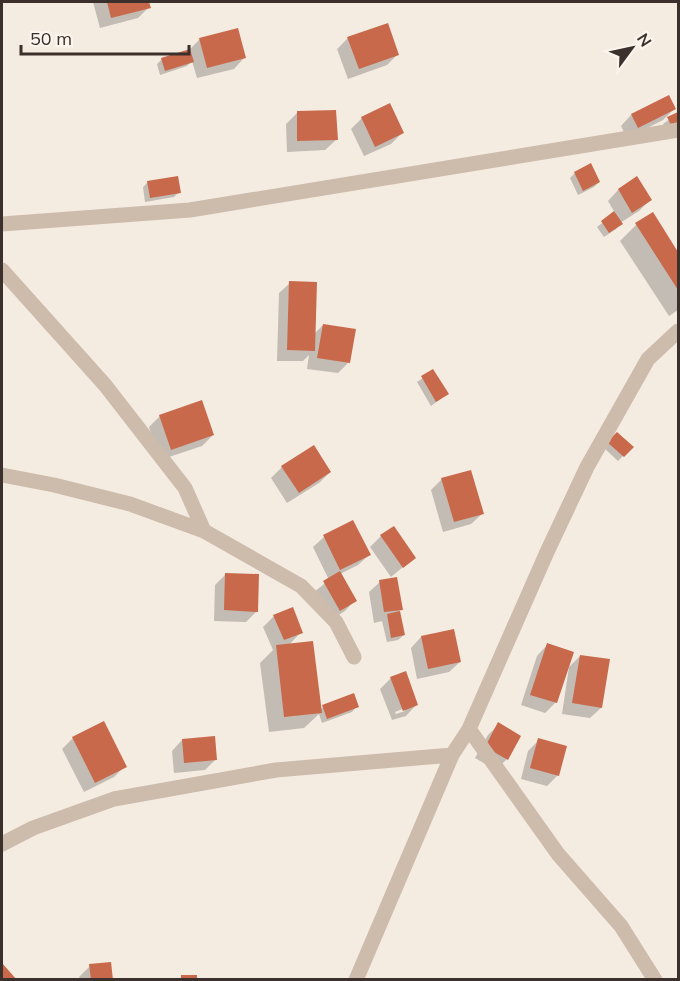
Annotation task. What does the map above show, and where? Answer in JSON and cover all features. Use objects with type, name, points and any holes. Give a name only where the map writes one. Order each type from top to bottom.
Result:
[{"type":"street","points":[[2,224],[190,210],[678,130]]},
{"type":"street","points":[[2,270],[112,394],[185,488],[204,531]]},
{"type":"street","points":[[356,980],[452,755],[469,729],[587,467],[648,359],[678,331]]},
{"type":"street","points":[[2,475],[130,504],[204,531],[301,586],[336,622],[354,657]]},
{"type":"street","points":[[469,729],[558,854],[621,926],[655,980]]},
{"type":"street","points":[[2,844],[33,828],[114,799],[276,770],[452,755]]},
{"type":"building","points":[[107,2],[149,2],[151,8],[111,18]]},
{"type":"building","points":[[388,23],[399,55],[359,69],[347,37]]},
{"type":"building","points":[[238,28],[246,58],[207,68],[199,38]]},
{"type":"building","points":[[190,49],[194,62],[165,71],[161,58]]},
{"type":"building","points":[[669,95],[676,109],[638,128],[631,114]]},
{"type":"building","points":[[390,103],[404,133],[375,147],[361,117]]},
{"type":"building","points":[[336,110],[338,140],[297,141],[297,111]]},
{"type":"building","points":[[678,112],[678,122],[671,125],[667,117]]},
{"type":"building","points":[[591,163],[600,182],[583,191],[574,172]]},
{"type":"building","points":[[178,176],[181,193],[150,198],[147,181]]},
{"type":"building","points":[[637,176],[652,200],[632,213],[618,189]]},
{"type":"building","points":[[614,211],[623,224],[609,233],[601,221]]},
{"type":"building","points":[[653,212],[678,252],[678,290],[635,223]]},
{"type":"building","points":[[289,281],[317,282],[315,351],[287,350]]},
{"type":"building","points":[[323,324],[356,329],[350,363],[317,358]]},
{"type":"building","points":[[433,369],[449,394],[436,402],[421,376]]},
{"type":"building","points":[[202,400],[214,435],[171,450],[159,415]]},
{"type":"building","points":[[617,432],[634,447],[624,457],[607,442]]},
{"type":"building","points":[[314,445],[331,472],[299,493],[281,466]]},
{"type":"building","points":[[471,470],[484,514],[454,522],[441,478]]},
{"type":"building","points":[[353,520],[371,555],[340,570],[323,535]]},
{"type":"building","points":[[394,526],[416,558],[403,568],[380,535]]},
{"type":"building","points":[[340,571],[357,601],[340,611],[323,581]]},
{"type":"building","points":[[225,573],[259,574],[258,612],[224,610]]},
{"type":"building","points":[[397,577],[403,610],[384,612],[379,580]]},
{"type":"building","points":[[293,607],[303,633],[284,640],[273,615]]},
{"type":"building","points":[[400,611],[405,635],[391,638],[387,614]]},
{"type":"building","points":[[454,629],[461,662],[428,669],[421,636]]},
{"type":"building","points":[[313,641],[322,713],[284,717],[276,645]]},
{"type":"building","points":[[547,643],[574,652],[557,703],[530,695]]},
{"type":"building","points":[[580,655],[610,659],[602,708],[572,703]]},
{"type":"building","points":[[406,671],[418,705],[403,711],[390,677]]},
{"type":"building","points":[[354,693],[359,707],[327,719],[322,705]]},
{"type":"building","points":[[104,721],[127,767],[95,783],[72,737]]},
{"type":"building","points":[[498,722],[521,736],[508,760],[485,747]]},
{"type":"building","points":[[215,736],[217,760],[184,763],[182,739]]},
{"type":"building","points":[[538,738],[567,746],[559,776],[530,768]]},
{"type":"building","points":[[111,962],[113,980],[91,980],[89,964]]},
{"type":"building","points":[[2,963],[17,980],[2,980]]},
{"type":"building","points":[[181,975],[197,975],[197,980],[181,980]]}]
